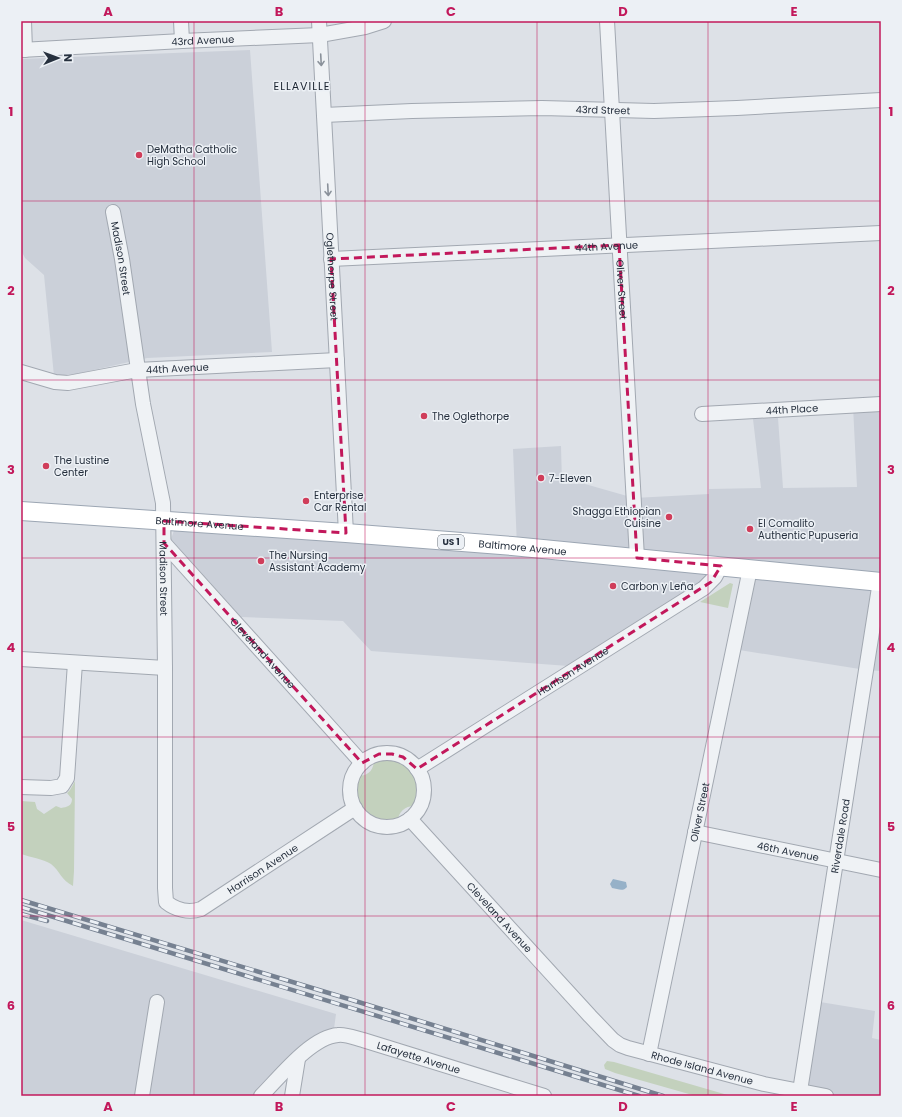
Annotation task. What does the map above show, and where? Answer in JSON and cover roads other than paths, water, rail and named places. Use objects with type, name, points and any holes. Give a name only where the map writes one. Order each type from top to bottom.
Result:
[{"type":"main road","name":"Baltimore Avenue","points":[[21,511],[512,546],[881,582]]},
{"type":"street","points":[[23,50],[24,21]]},
{"type":"street","points":[[181,21],[182,41]]},
{"type":"street","name":"43rd Avenue","points":[[23,50],[182,41],[319,28],[365,27],[384,21]]},
{"type":"street","name":"Oliver Street","points":[[607,21],[637,558]]},
{"type":"street","name":"Oglethorpe Street","points":[[319,28],[346,533]]},
{"type":"street","name":"43rd Street","points":[[324,115],[473,109],[542,108],[654,111],[881,100]]},
{"type":"street","name":"Madison Street","points":[[113,212],[143,404],[161,488],[164,521],[166,902]]},
{"type":"street","name":"44th Avenue","points":[[332,259],[881,233]]},
{"type":"street","name":"44th Avenue","points":[[21,372],[55,382],[68,383],[138,370],[337,360]]},
{"type":"street","name":"44th Place","points":[[702,414],[881,404]]},
{"type":"street","name":"Cleveland Avenue","points":[[164,543],[362,763]]},
{"type":"street","name":"Harrison Avenue","points":[[417,770],[704,588],[715,577],[721,566]]},
{"type":"street","name":"Oliver Street","points":[[649,1054],[750,569]]},
{"type":"street","name":"Riverdale Road","points":[[800,1091],[881,582]]},
{"type":"street","points":[[21,659],[165,668]]},
{"type":"street","points":[[21,787],[51,788],[62,786],[67,778],[75,663]]},
{"type":"street","points":[[379,754],[392,754],[403,757],[411,762],[417,770],[423,783],[423,799],[417,812],[410,819],[398,825],[381,826],[364,819],[356,808],[352,798],[351,785],[356,771],[362,763],[379,754]]},
{"type":"street","name":"Harrison Avenue","points":[[166,902],[174,908],[183,911],[196,911],[201,909],[356,808]]},
{"type":"street","name":"Cleveland Avenue","points":[[410,819],[590,1016]]},
{"type":"street","name":"46th Avenue","points":[[695,832],[881,870]]},
{"type":"street","points":[[142,1096],[157,1002]]},
{"type":"street","name":"Rhode Island Avenue","points":[[590,1016],[613,1040],[620,1045],[764,1084],[826,1096]]},
{"type":"street","name":"Lafayette Avenue","points":[[261,1096],[298,1060],[307,1049],[333,1036],[341,1035],[362,1040],[512,1091],[544,1096]]},
{"type":"street","points":[[292,1096],[298,1060]]},
{"type":"water","points":[[613,879],[626,882],[627,887],[622,890],[612,888],[610,884]]},
{"type":"railway","points":[[21,900],[663,1096]]},
{"type":"railway","points":[[21,907],[639,1096]]},
{"type":"railway","points":[[21,914],[47,921]]},
{"type":"place","name":"DeMatha Catholic High School","points":[[139,155]]},
{"type":"place","name":"The Oglethorpe","points":[[424,416]]},
{"type":"place","name":"The Lustine Center","points":[[46,466]]},
{"type":"place","name":"7-Eleven","points":[[541,478]]},
{"type":"place","name":"Enterprise Car Rental","points":[[306,501]]},
{"type":"place","name":"Shagga Ethiopian Cuisine","points":[[669,517]]},
{"type":"place","name":"El Comalito Authentic Pupuseria","points":[[750,529]]},
{"type":"place","name":"The Nursing Assistant Academy","points":[[261,561]]},
{"type":"place","name":"Carbon y Leña","points":[[613,586]]},
{"type":"district","name":"ELLAVILLE","points":[[302,86]]}]
